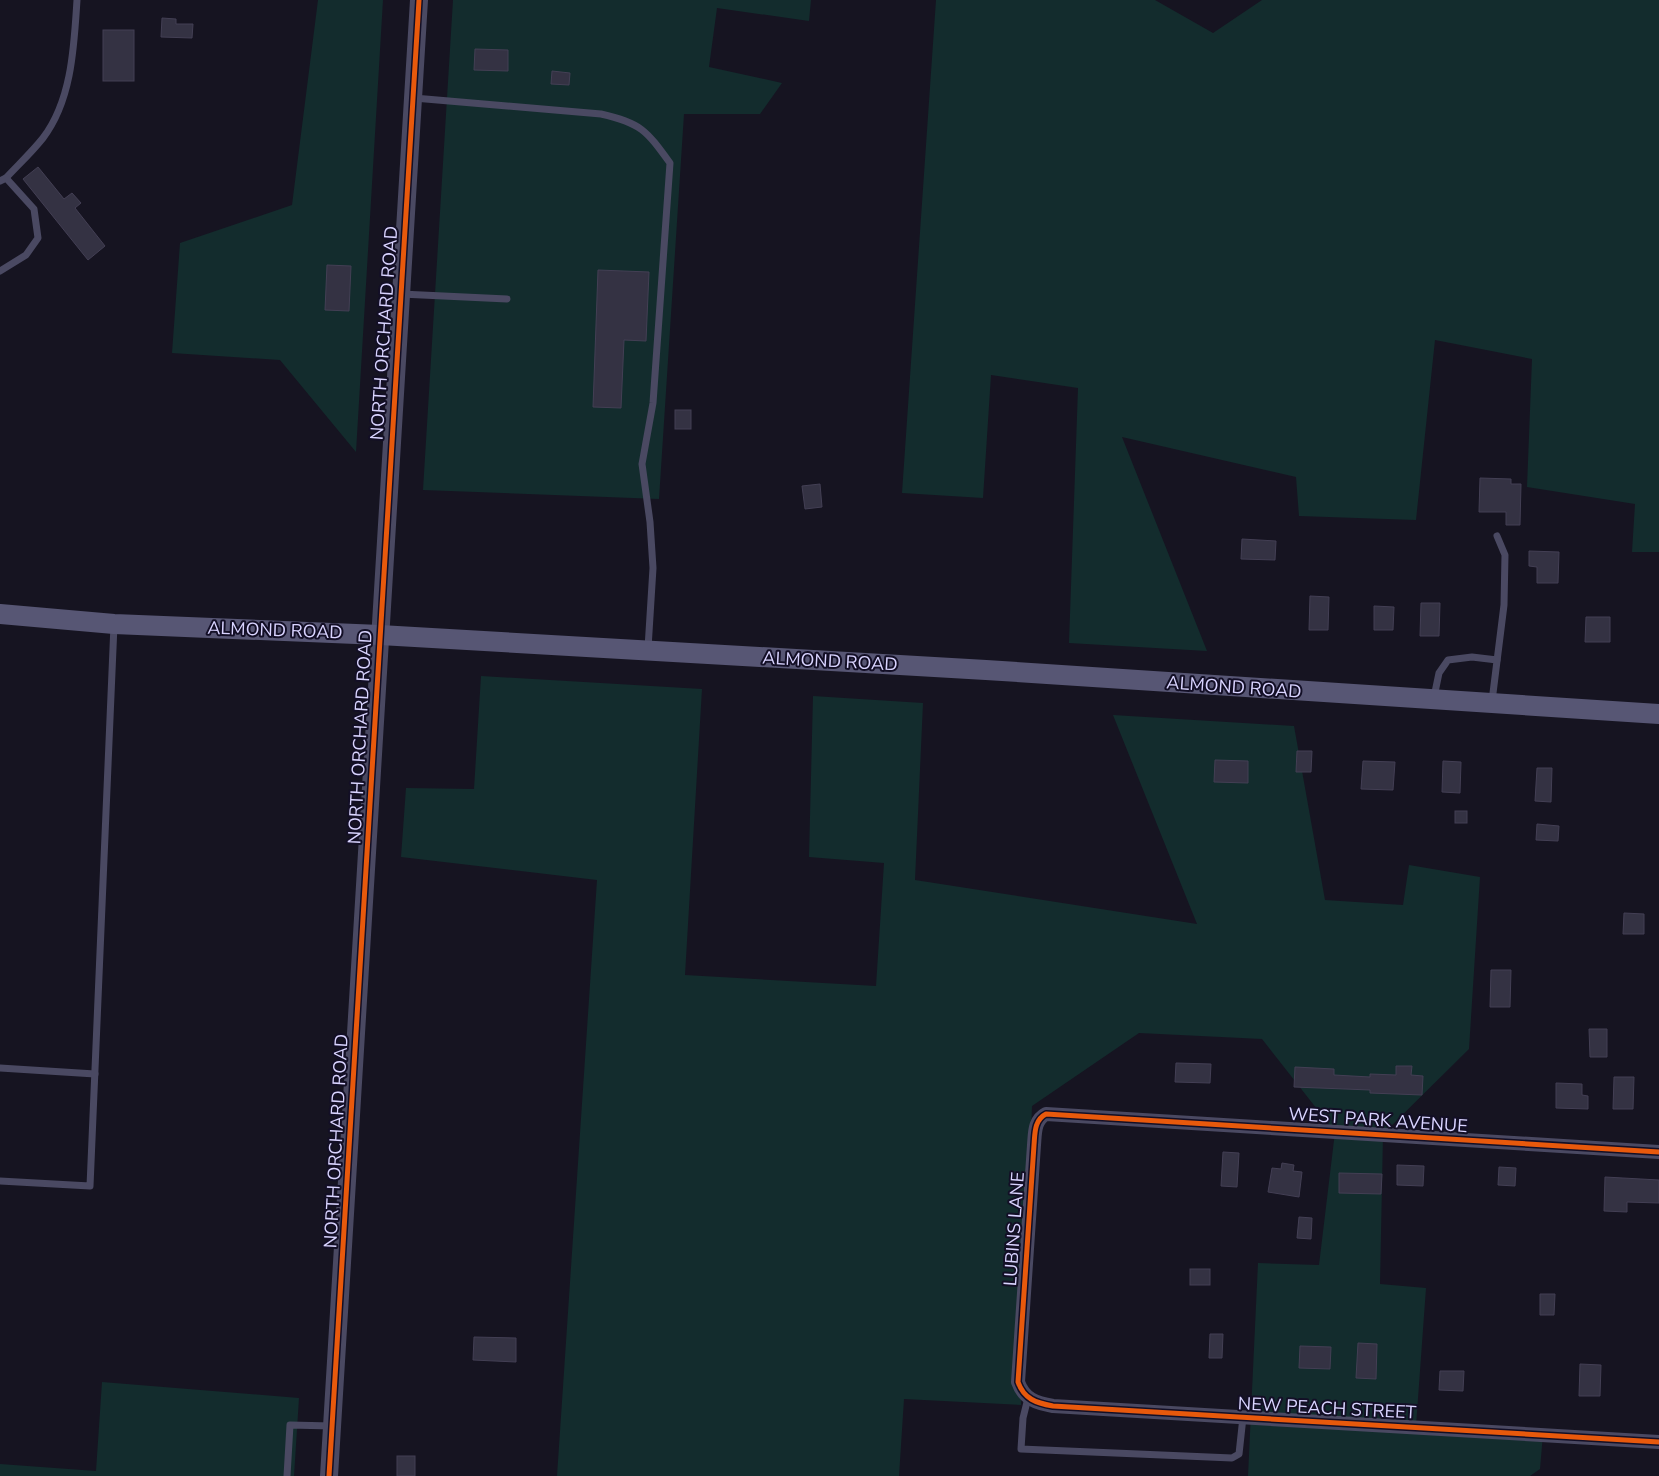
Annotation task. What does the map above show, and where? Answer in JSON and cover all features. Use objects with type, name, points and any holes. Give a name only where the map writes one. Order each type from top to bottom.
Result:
[{"type":"main road","name":"ALMOND ROAD","points":[[0,614],[114,624],[380,634],[1659,714]]},
{"type":"street","name":"NORTH ORCHARD ROAD","points":[[329,1476],[419,0]]},
{"type":"street","name":"LUBINS LANE","points":[[1028,1398],[1021,1391],[1018,1382],[1036,1126],[1046,1114],[1096,1116]]},
{"type":"street","name":"WEST PARK AVENUE","points":[[1096,1116],[1659,1152]]},
{"type":"street","name":"NEW PEACH STREET","points":[[1028,1398],[1039,1404],[1053,1406],[1659,1442]]},
{"type":"lane","points":[[0,271],[26,255],[38,238],[34,209],[3,180],[43,137],[62,104],[68,75],[77,0]]},
{"type":"lane","points":[[413,98],[601,114],[626,120],[648,132],[670,163],[653,403],[642,464],[650,522],[653,568],[648,650]]},
{"type":"lane","points":[[401,294],[507,299]]},
{"type":"lane","points":[[1492,704],[1504,605],[1505,554],[1498,536]]},
{"type":"lane","points":[[0,1181],[90,1186],[114,624]]},
{"type":"lane","points":[[1434,700],[1439,672],[1448,660],[1472,657],[1497,660]]},
{"type":"lane","points":[[0,1068],[95,1074]]},
{"type":"lane","points":[[1028,1398],[1023,1418],[1022,1449],[1232,1458],[1239,1454],[1243,1417]]},
{"type":"lane","points":[[287,1476],[290,1425],[332,1426]]},
{"type":"green space","points":[[318,0],[383,0],[356,452],[280,360],[172,353],[180,243],[292,205]]},
{"type":"green space","points":[[453,0],[811,0],[809,21],[717,8],[709,67],[782,83],[760,114],[684,114],[659,499],[423,490]]},
{"type":"green space","points":[[936,0],[1155,0],[1213,33],[1262,0],[1659,0],[1659,552],[1632,552],[1635,504],[1527,487],[1532,359],[1435,340],[1416,520],[1299,516],[1296,477],[1122,437],[1207,651],[1069,643],[1078,388],[991,375],[983,498],[902,493]]},
{"type":"green space","points":[[481,676],[702,689],[685,975],[876,986],[884,863],[809,857],[813,696],[923,703],[915,880],[1197,924],[1113,715],[1294,726],[1325,900],[1403,905],[1409,865],[1480,877],[1469,1049],[1383,1134],[1380,1284],[1426,1288],[1416,1426],[1543,1434],[1540,1469],[1530,1476],[1248,1476],[1258,1263],[1319,1265],[1335,1132],[1262,1039],[1139,1033],[1032,1106],[1021,1405],[904,1399],[899,1476],[557,1476],[597,880],[401,857],[406,788],[474,789]]},
{"type":"green space","points":[[102,1382],[299,1398],[294,1476],[0,1476],[0,1464],[96,1471]]},
{"type":"building","points":[[162,18],[176,19],[176,24],[193,24],[192,38],[161,37]]},
{"type":"building","points":[[103,30],[134,30],[134,81],[103,81]]},
{"type":"building","points":[[475,49],[508,50],[508,71],[474,70]]},
{"type":"building","points":[[552,71],[570,73],[569,85],[551,84]]},
{"type":"building","points":[[38,167],[64,199],[72,193],[81,203],[75,208],[105,246],[88,260],[23,179]]},
{"type":"building","points":[[327,265],[351,266],[349,311],[325,310]]},
{"type":"building","points":[[598,270],[649,272],[646,341],[624,340],[621,408],[593,407]]},
{"type":"building","points":[[675,410],[691,410],[691,429],[675,429]]},
{"type":"building","points":[[1480,478],[1511,479],[1511,484],[1521,484],[1520,525],[1506,525],[1506,512],[1479,512]]},
{"type":"building","points":[[820,484],[822,507],[805,509],[802,486]]},
{"type":"building","points":[[1242,539],[1276,541],[1275,560],[1241,559]]},
{"type":"building","points":[[1529,551],[1559,552],[1558,583],[1537,583],[1537,567],[1529,566]]},
{"type":"building","points":[[1310,596],[1329,597],[1328,630],[1309,630]]},
{"type":"building","points":[[1421,603],[1440,603],[1439,636],[1420,636]]},
{"type":"building","points":[[1374,606],[1394,607],[1393,630],[1374,630]]},
{"type":"building","points":[[1586,617],[1610,617],[1610,642],[1585,642]]},
{"type":"building","points":[[1297,751],[1312,751],[1311,772],[1296,772]]},
{"type":"building","points":[[1215,760],[1248,761],[1248,783],[1214,782]]},
{"type":"building","points":[[1363,761],[1395,762],[1393,790],[1361,789]]},
{"type":"building","points":[[1443,761],[1461,762],[1460,793],[1442,792]]},
{"type":"building","points":[[1537,768],[1552,768],[1551,802],[1535,801]]},
{"type":"building","points":[[1455,811],[1467,811],[1467,823],[1455,823]]},
{"type":"building","points":[[1537,824],[1559,826],[1558,841],[1536,840]]},
{"type":"building","points":[[1624,913],[1644,914],[1644,934],[1623,934]]},
{"type":"building","points":[[1491,970],[1511,970],[1510,1007],[1490,1007]]},
{"type":"building","points":[[1589,1029],[1607,1029],[1607,1057],[1590,1057]]},
{"type":"building","points":[[1176,1063],[1211,1064],[1210,1083],[1175,1082]]},
{"type":"building","points":[[1396,1066],[1412,1066],[1411,1075],[1423,1076],[1422,1095],[1370,1093],[1370,1090],[1294,1087],[1295,1067],[1334,1069],[1334,1075],[1370,1077],[1370,1074],[1396,1075]]},
{"type":"building","points":[[1614,1077],[1634,1077],[1633,1109],[1613,1109]]},
{"type":"building","points":[[1556,1083],[1582,1084],[1582,1095],[1588,1096],[1588,1109],[1556,1108]]},
{"type":"building","points":[[1223,1152],[1239,1153],[1237,1187],[1221,1186]]},
{"type":"building","points":[[1282,1163],[1294,1165],[1293,1171],[1302,1172],[1299,1197],[1268,1192],[1272,1168],[1281,1169]]},
{"type":"building","points":[[1397,1165],[1424,1166],[1423,1186],[1397,1185]]},
{"type":"building","points":[[1499,1167],[1516,1168],[1515,1186],[1498,1185]]},
{"type":"building","points":[[1339,1173],[1382,1174],[1381,1194],[1339,1193]]},
{"type":"building","points":[[1605,1177],[1659,1180],[1659,1203],[1627,1202],[1627,1212],[1604,1211]]},
{"type":"building","points":[[1299,1217],[1312,1218],[1311,1239],[1297,1238]]},
{"type":"building","points":[[1190,1269],[1210,1269],[1210,1285],[1190,1285]]},
{"type":"building","points":[[1540,1294],[1555,1294],[1554,1315],[1540,1315]]},
{"type":"building","points":[[1210,1334],[1223,1334],[1222,1358],[1209,1358]]},
{"type":"building","points":[[474,1337],[516,1338],[516,1362],[473,1360]]},
{"type":"building","points":[[1358,1343],[1377,1344],[1376,1379],[1356,1378]]},
{"type":"building","points":[[1300,1346],[1331,1347],[1330,1369],[1299,1368]]},
{"type":"building","points":[[1580,1364],[1601,1365],[1600,1396],[1579,1396]]},
{"type":"building","points":[[1440,1371],[1464,1371],[1463,1391],[1439,1390]]},
{"type":"building","points":[[397,1456],[415,1456],[415,1476],[397,1476]]},
{"type":"cycle path","points":[[329,1476],[419,0]]},
{"type":"cycle path","points":[[1659,1152],[1046,1114],[1039,1120],[1035,1136],[1018,1382],[1031,1399],[1053,1406],[1659,1442]]}]
